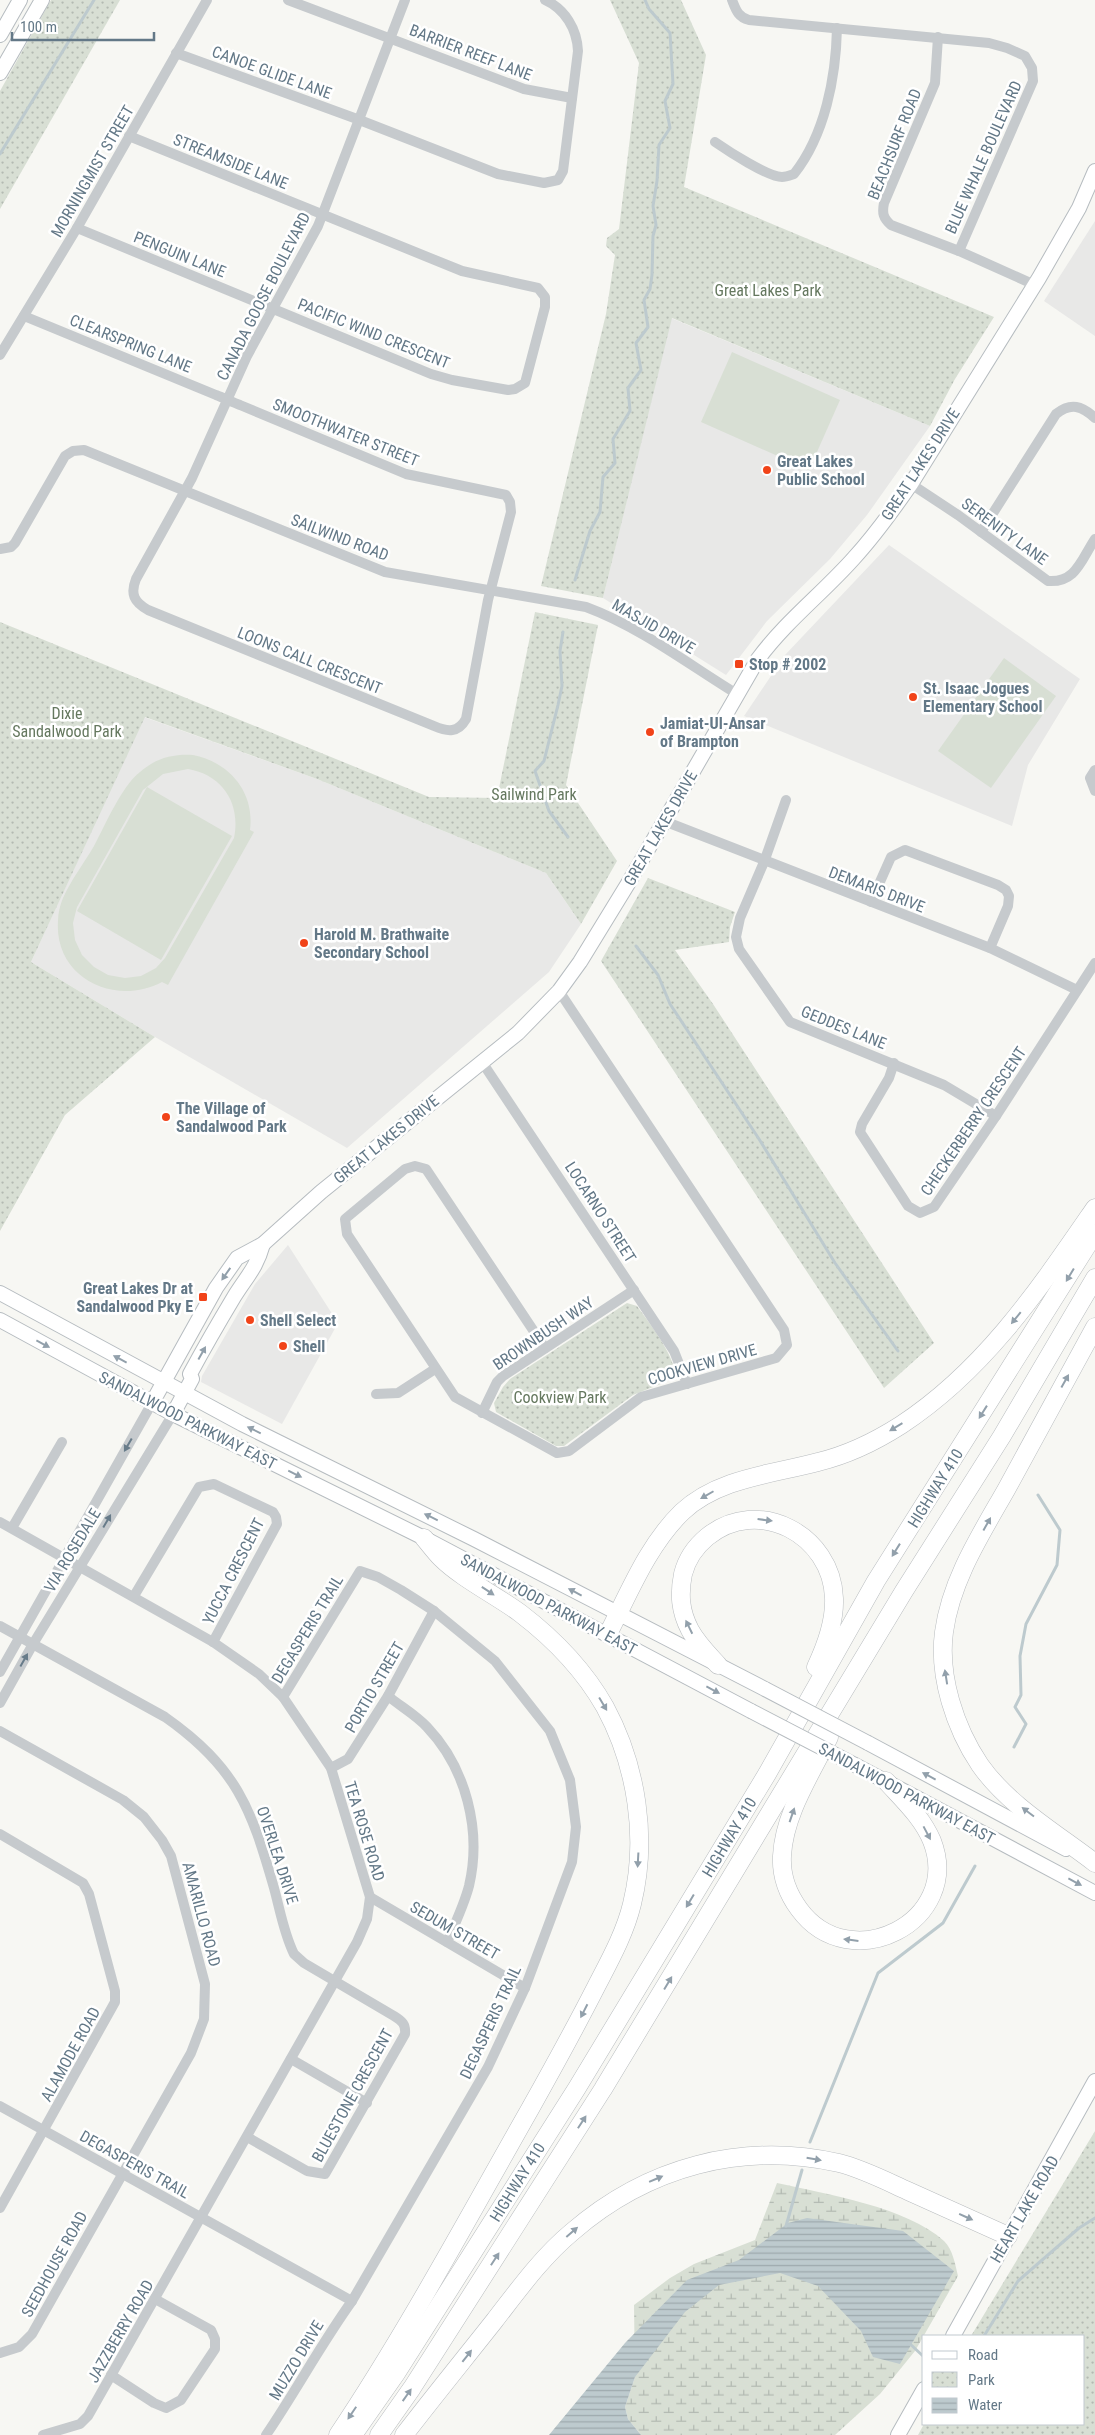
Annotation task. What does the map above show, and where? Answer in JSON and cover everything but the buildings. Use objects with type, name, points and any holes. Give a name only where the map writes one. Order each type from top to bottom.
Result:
[{"type":"highway","points":[[608,1634],[641,1569],[665,1532],[683,1511],[702,1498],[735,1482],[821,1462],[861,1447],[899,1426],[937,1400],[996,1343],[1039,1290],[1095,1208]]},
{"type":"highway","name":"HIGHWAY 410","points":[[353,2435],[397,2372],[577,2088],[767,1774],[876,1580],[1095,1233]]},
{"type":"highway","name":"HIGHWAY 410","points":[[379,2435],[412,2388],[598,2097],[842,1696],[904,1590],[1002,1436],[1095,1278]]},
{"type":"highway","points":[[1095,1327],[965,1566],[946,1617],[943,1646],[946,1684],[965,1738],[980,1764],[1013,1800],[1095,1864]]},
{"type":"highway","points":[[718,1665],[695,1638],[683,1614],[680,1600],[681,1584],[687,1561],[701,1542],[714,1532],[733,1522],[760,1519],[784,1525],[806,1539],[824,1562],[833,1587],[834,1608],[824,1649],[771,1751],[767,1774]]},
{"type":"highway","points":[[338,2435],[367,2392],[566,2045],[620,1941],[632,1904],[638,1867],[638,1808],[632,1777],[624,1747],[604,1705],[582,1672],[552,1638],[519,1612],[442,1560],[424,1538]]},
{"type":"highway","points":[[842,1696],[840,1717],[794,1808],[785,1835],[782,1857],[786,1886],[793,1901],[814,1925],[839,1938],[869,1941],[896,1932],[919,1913],[932,1890],[935,1860],[931,1839],[914,1811],[886,1781]]},
{"type":"highway","points":[[404,2435],[550,2252],[586,2220],[613,2202],[645,2184],[672,2172],[751,2154],[792,2155],[840,2163],[878,2177],[1008,2236]]},
{"type":"main road","points":[[0,35],[20,0]]},
{"type":"main road","points":[[0,72],[42,0]]},
{"type":"main road","name":"GREAT LAKES DRIVE","points":[[152,1403],[216,1288],[237,1258],[263,1244],[321,1192],[526,1026],[559,991],[613,908],[737,694],[771,641],[853,559],[911,484],[1034,285],[1079,208],[1095,171]]},
{"type":"main road","name":"GREAT LAKES DRIVE","points":[[173,1414],[192,1380],[190,1374],[234,1296],[257,1264],[263,1244]]},
{"type":"main road","name":"SANDALWOOD PARKWAY EAST","points":[[0,1293],[184,1394],[474,1539],[868,1743],[1095,1864]]},
{"type":"main road","name":"SANDALWOOD PARKWAY EAST","points":[[0,1320],[173,1414],[424,1538],[608,1634],[1095,1893]]},
{"type":"main road","name":"HEART LAKE ROAD","points":[[954,2335],[1095,2081]]},
{"type":"main road","points":[[898,2435],[922,2393]]},
{"type":"street","name":"MORNINGMIST STREET","points":[[0,355],[77,228],[207,0]]},
{"type":"street","name":"BARRIER REEF LANE","points":[[288,0],[524,89],[572,98]]},
{"type":"street","name":"CANADA GOOSE BOULEVARD","points":[[185,492],[247,356],[313,236],[405,0]]},
{"type":"street","points":[[545,0],[560,8],[566,15],[578,41],[572,98]]},
{"type":"street","name":"BLUE WHALE BOULEVARD","points":[[732,0],[737,13],[742,18],[749,20],[973,40],[1008,48],[1025,56],[1034,75],[959,251]]},
{"type":"street","points":[[716,142],[729,152],[767,172],[783,177],[794,174],[808,152],[830,94],[837,28]]},
{"type":"street","name":"BEACHSURF ROAD","points":[[938,37],[935,83],[882,210],[884,219],[892,225],[959,251],[1034,285]]},
{"type":"street","name":"CANOE GLIDE LANE","points":[[176,53],[358,119],[486,170],[509,177],[550,183],[558,180],[563,171],[572,98]]},
{"type":"street","name":"STREAMSIDE LANE","points":[[129,136],[323,213]]},
{"type":"street","name":"PACIFIC WIND CRESCENT","points":[[273,308],[442,377],[508,390],[515,389],[525,382],[545,307],[545,298],[538,288],[468,273],[323,213]]},
{"type":"street","name":"PENGUIN LANE","points":[[77,228],[273,308]]},
{"type":"street","name":"CLEARSPRING LANE","points":[[24,316],[226,399]]},
{"type":"street","name":"SMOOTHWATER STREET","points":[[226,399],[406,474],[506,495],[510,502],[511,512],[490,591]]},
{"type":"street","points":[[981,532],[1056,414],[1072,406],[1081,407],[1095,418]]},
{"type":"street","points":[[0,549],[11,547],[15,543],[65,456],[73,451],[84,450],[185,492]]},
{"type":"street","name":"SERENITY LANE","points":[[911,484],[1048,580],[1062,582],[1071,577],[1095,539]]},
{"type":"street","name":"LOONS CALL CRESCENT","points":[[185,492],[133,585],[134,598],[139,604],[444,730],[458,729],[466,719],[490,591]]},
{"type":"street","name":"SAILWIND ROAD","points":[[185,492],[385,572],[490,591]]},
{"type":"street","name":"MASJID DRIVE","points":[[490,591],[586,607],[604,614],[625,624],[737,694]]},
{"type":"street","points":[[1095,770],[1090,778],[1095,791]]},
{"type":"street","name":"GEDDES LANE","points":[[786,800],[764,862],[737,927],[736,937],[740,949],[790,1022],[944,1085],[996,1116]]},
{"type":"street","name":"DEMARIS DRIVE","points":[[664,820],[764,862],[990,948],[1077,990]]},
{"type":"street","points":[[871,902],[891,858],[905,850],[998,885],[1006,890],[1009,901],[990,948]]},
{"type":"street","name":"CHECKERBERRY CRESCENT","points":[[894,1063],[889,1078],[862,1124],[860,1132],[908,1206],[920,1213],[934,1207],[996,1116],[1095,963]]},
{"type":"street","name":"COOKVIEW DRIVE","points":[[545,1348],[430,1173],[421,1167],[410,1167],[345,1219],[345,1229],[455,1397],[557,1453],[563,1453],[641,1397],[776,1358],[787,1345],[786,1334],[559,991]]},
{"type":"street","name":"LOCARNO STREET","points":[[482,1062],[674,1351],[687,1384]]},
{"type":"street","name":"BROWNBUSH WAY","points":[[482,1413],[497,1382],[504,1376],[634,1290]]},
{"type":"street","points":[[376,1394],[398,1392],[435,1369]]},
{"type":"street","name":"VIA ROSEDALE","points":[[0,1672],[152,1403]]},
{"type":"street","name":"VIA ROSEDALE","points":[[0,1703],[33,1644],[173,1414]]},
{"type":"street","points":[[12,1528],[62,1442]]},
{"type":"street","name":"YUCCA CRESCENT","points":[[134,1596],[202,1485],[214,1484],[273,1512],[276,1517],[275,1528],[213,1642]]},
{"type":"street","name":"TEA ROSE ROAD","points":[[0,1522],[213,1642],[259,1674],[283,1697],[331,1768],[370,1897],[367,1919],[336,1982],[202,2218]]},
{"type":"street","name":"DEGASPERIS TRAIL","points":[[0,2106],[352,2301],[488,2067],[525,1988],[572,1862],[576,1827],[570,1780],[550,1731],[495,1661],[434,1611],[378,1577],[360,1571],[283,1697]]},
{"type":"street","name":"PORTIO STREET","points":[[331,1768],[348,1759],[388,1696],[434,1611]]},
{"type":"street","name":"OVERLEA DRIVE","points":[[0,1626],[165,1717],[190,1734],[224,1770],[251,1814],[294,1954],[336,1982]]},
{"type":"street","points":[[388,1696],[426,1726],[447,1751],[462,1783],[472,1822],[474,1856],[469,1886],[447,1942]]},
{"type":"street","name":"AMARILLO ROAD","points":[[0,1731],[123,1800],[144,1817],[162,1840],[170,1856],[198,1956],[206,1994],[200,2032],[191,2053],[122,2174]]},
{"type":"street","name":"ALAMODE ROAD","points":[[0,1834],[83,1883],[89,1894],[115,1990],[115,2002],[111,2013],[0,2208]]},
{"type":"street","name":"SEDUM STREET","points":[[370,1897],[525,1988]]},
{"type":"street","name":"BLUESTONE CRESCENT","points":[[247,2137],[307,2171],[326,2174],[367,2103],[405,2034],[406,2028],[394,2016],[336,1982]]},
{"type":"street","points":[[291,2059],[367,2103]]},
{"type":"street","name":"SEEDHOUSE ROAD","points":[[0,2353],[19,2347],[32,2334],[122,2174]]},
{"type":"street","name":"JAZZBERRY ROAD","points":[[44,2435],[62,2432],[80,2424],[88,2416],[202,2218]]},
{"type":"street","points":[[111,2375],[154,2403],[166,2408],[181,2400],[215,2349],[215,2339],[211,2330],[156,2300]]},
{"type":"street","name":"MUZZO DRIVE","points":[[266,2435],[286,2406],[334,2325],[352,2301]]},
{"type":"shaded area","points":[[1095,221],[1095,336],[1044,301]]},
{"type":"shaded area","name":"Great Lakes Public School","points":[[671,318],[930,426],[867,515],[830,559],[767,621],[726,675],[603,598]]},
{"type":"shaded area","name":"St. Isaac Jogues Elementary School","points":[[889,545],[1080,679],[1028,765],[1012,826],[744,716],[785,655]]},
{"type":"shaded area","name":"Harold M. Brathwaite Secondary School","points":[[144,717],[317,779],[546,873],[581,924],[549,972],[347,1148],[155,1037],[31,962]]},
{"type":"shaded area","points":[[288,1245],[338,1323],[282,1424],[201,1382],[202,1376],[255,1284]]},
{"type":"green space","points":[[51,0],[120,0],[0,209],[0,91]]},
{"type":"green space","name":"Great Lakes Park","points":[[610,0],[681,0],[706,55],[684,187],[994,317],[955,379],[930,426],[672,318],[603,598],[541,586],[606,314],[615,255],[606,246],[607,238],[619,229],[639,63]]},
{"type":"green space","points":[[732,352],[840,400],[809,470],[701,422]]},
{"type":"green space","name":"Dixie Sandalwood Park","points":[[535,612],[598,625],[566,785],[617,861],[581,924],[546,873],[317,779],[145,717],[31,962],[155,1037],[65,1115],[0,1231],[0,622],[429,797],[497,798]]},
{"type":"green space","points":[[1004,658],[1056,696],[991,788],[938,751]]},
{"type":"green space","points":[[193,755],[218,764],[237,781],[244,791],[248,803],[250,830],[254,832],[168,985],[162,982],[144,989],[125,991],[107,989],[91,982],[77,972],[66,958],[59,941],[58,918],[61,903],[126,787],[140,772],[152,763],[172,756]],"holes":[[[188,769],[200,772],[211,778],[227,793],[235,814],[234,838],[165,958],[156,968],[141,976],[125,978],[108,975],[94,967],[82,955],[75,940],[73,923],[77,907],[143,790],[163,774]]]},
{"type":"green space","points":[[147,787],[232,836],[161,960],[77,911]]},
{"type":"green space","points":[[648,878],[735,912],[730,927],[729,942],[675,950],[713,1004],[934,1343],[884,1388],[601,961]]},
{"type":"green space","name":"Cookview Park","points":[[627,1303],[637,1306],[662,1342],[673,1363],[673,1379],[633,1395],[564,1446],[556,1446],[496,1412],[494,1403],[510,1379]]},
{"type":"green space","points":[[1095,2131],[1095,2435],[918,2435],[923,2425],[1085,2425],[1085,2335],[972,2335]]},
{"type":"green space","points":[[777,2183],[865,2203],[909,2219],[928,2229],[944,2241],[952,2253],[958,2276],[924,2335],[922,2335],[922,2339],[915,2351],[880,2394],[835,2435],[641,2435],[628,2419],[625,2407],[635,2377],[634,2305],[670,2278],[694,2264],[755,2240]]},
{"type":"water","points":[[807,2218],[903,2231],[954,2271],[900,2364],[873,2357],[861,2331],[818,2286],[780,2273],[719,2285],[685,2312],[635,2377],[625,2407],[628,2419],[641,2435],[549,2435],[625,2343],[687,2280],[739,2260],[788,2223]]},
{"type":"waterway","points":[[0,154],[94,0]]},
{"type":"waterway","points":[[575,580],[590,531],[600,512],[603,477],[615,463],[613,439],[630,411],[628,388],[641,370],[636,343],[648,327],[644,300],[650,289],[652,275],[653,236],[656,225],[653,206],[657,181],[659,145],[670,128],[665,101],[673,84],[670,33],[649,9],[645,0]]},
{"type":"waterway","points":[[563,632],[560,651],[562,686],[544,761],[535,771],[549,811],[568,837]]},
{"type":"waterway","points":[[636,946],[658,975],[670,1004],[759,1139],[835,1263],[898,1351]]},
{"type":"waterway","points":[[1014,1747],[1026,1724],[1015,1707],[1021,1695],[1020,1656],[1026,1624],[1057,1565],[1060,1530],[1038,1495]]},
{"type":"waterway","points":[[810,2142],[878,1973],[943,1923],[975,1866]]},
{"type":"waterway","points":[[786,2226],[802,2170]]},
{"type":"waterway","points":[[985,2335],[1018,2281],[1079,2228],[1095,2218]]},
{"type":"waterway","points":[[909,2343],[922,2355]]},
{"type":"place","name":"Great Lakes Public School","points":[[767,470]]},
{"type":"place","name":"Stop # 2002","points":[[739,664]]},
{"type":"place","name":"St. Isaac Jogues Elementary School","points":[[913,697]]},
{"type":"place","name":"Jamiat-Ul-Ansar of Brampton","points":[[650,732]]},
{"type":"place","name":"Harold M. Brathwaite Secondary School","points":[[304,943]]},
{"type":"place","name":"The Village of Sandalwood Park","points":[[166,1117]]},
{"type":"place","name":"Great Lakes Dr at Sandalwood Pky E","points":[[203,1297]]},
{"type":"place","name":"Shell Select","points":[[250,1320]]},
{"type":"place","name":"Shell","points":[[283,1346]]},
{"type":"park label","name":"Sailwind Park","points":[[534,794]]}]
